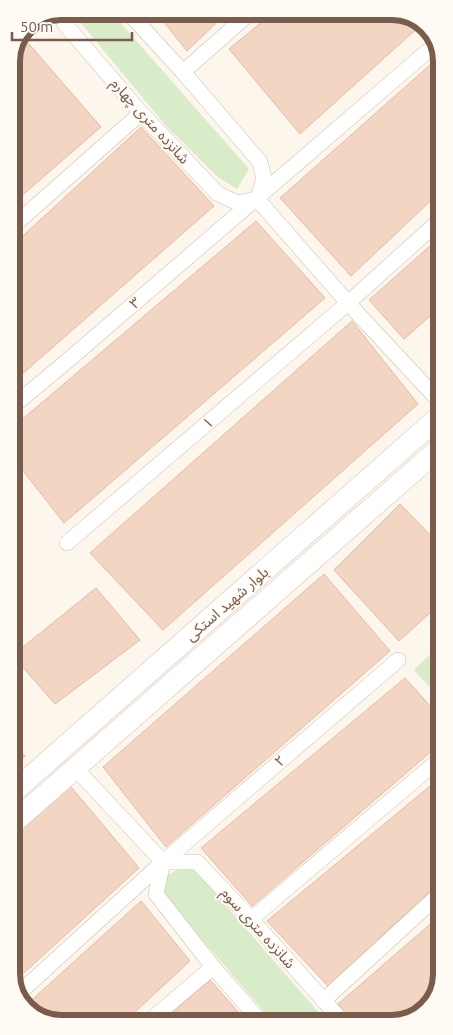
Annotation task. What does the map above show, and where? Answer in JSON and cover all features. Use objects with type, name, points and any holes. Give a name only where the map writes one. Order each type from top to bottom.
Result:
[{"type":"main road","name":"بلوار شهید استکی","points":[[20,786],[433,422]]},
{"type":"main road","name":"بلوار شهید استکی","points":[[20,817],[433,454]]},
{"type":"street","name":"شانزده متری چهارم","points":[[64,20],[64,23],[141,113],[218,194],[238,203],[257,199]]},
{"type":"street","points":[[135,20],[260,162],[264,178],[257,199],[348,303],[433,394]]},
{"type":"street","points":[[182,72],[242,20]]},
{"type":"street","name":"۳","points":[[20,399],[431,49]]},
{"type":"street","points":[[20,220],[141,113]]},
{"type":"street","points":[[348,303],[433,226]]},
{"type":"street","name":"۱","points":[[67,543],[348,303]]},
{"type":"street","name":"۲","points":[[163,862],[398,660]]},
{"type":"street","points":[[251,919],[433,765]]},
{"type":"street","points":[[75,768],[163,862]]},
{"type":"street","points":[[163,862],[156,894],[255,1015]]},
{"type":"street","points":[[23,989],[163,862]]},
{"type":"street","name":"شانزده متری سوم","points":[[163,862],[197,862],[251,919],[336,1015]]},
{"type":"street","points":[[323,1001],[433,900]]},
{"type":"street","points":[[156,1015],[213,966]]},
{"type":"green space","points":[[78,20],[118,20],[249,169],[237,189],[219,178],[167,127]]},
{"type":"green space","points":[[433,652],[433,690],[414,670]]},
{"type":"green space","points":[[182,867],[194,869],[321,1015],[267,1015],[163,894],[166,876]]},
{"type":"building","points":[[162,20],[220,20],[187,51]]},
{"type":"building","points":[[264,20],[394,20],[408,23],[417,29],[300,134],[229,49]]},
{"type":"building","points":[[29,44],[101,127],[20,197],[20,59],[21,51]]},
{"type":"building","points":[[433,62],[433,199],[351,276],[280,198]]},
{"type":"building","points":[[141,127],[214,206],[20,376],[20,239]]},
{"type":"building","points":[[256,221],[325,298],[64,523],[20,467],[20,421]]},
{"type":"building","points":[[433,243],[433,320],[430,316],[404,339],[369,300]]},
{"type":"building","points":[[352,321],[418,404],[163,630],[90,553]]},
{"type":"building","points":[[400,504],[433,538],[433,610],[399,641],[334,570]]},
{"type":"building","points":[[324,574],[390,651],[166,847],[103,767]]},
{"type":"building","points":[[96,588],[140,640],[55,704],[20,664],[20,649]]},
{"type":"building","points":[[405,678],[433,709],[433,750],[252,906],[201,848]]},
{"type":"building","points":[[20,750],[25,756],[20,760]]},
{"type":"building","points":[[67,782],[139,868],[20,976],[20,974],[20,825]]},
{"type":"building","points":[[433,784],[433,888],[328,986],[267,921]]},
{"type":"building","points":[[141,901],[190,961],[132,1015],[59,1015],[48,1013],[30,1001]]},
{"type":"building","points":[[433,922],[432,982],[431,987],[419,1005],[397,1015],[348,1015],[338,1004]]},
{"type":"building","points":[[210,980],[241,1015],[169,1015]]}]
